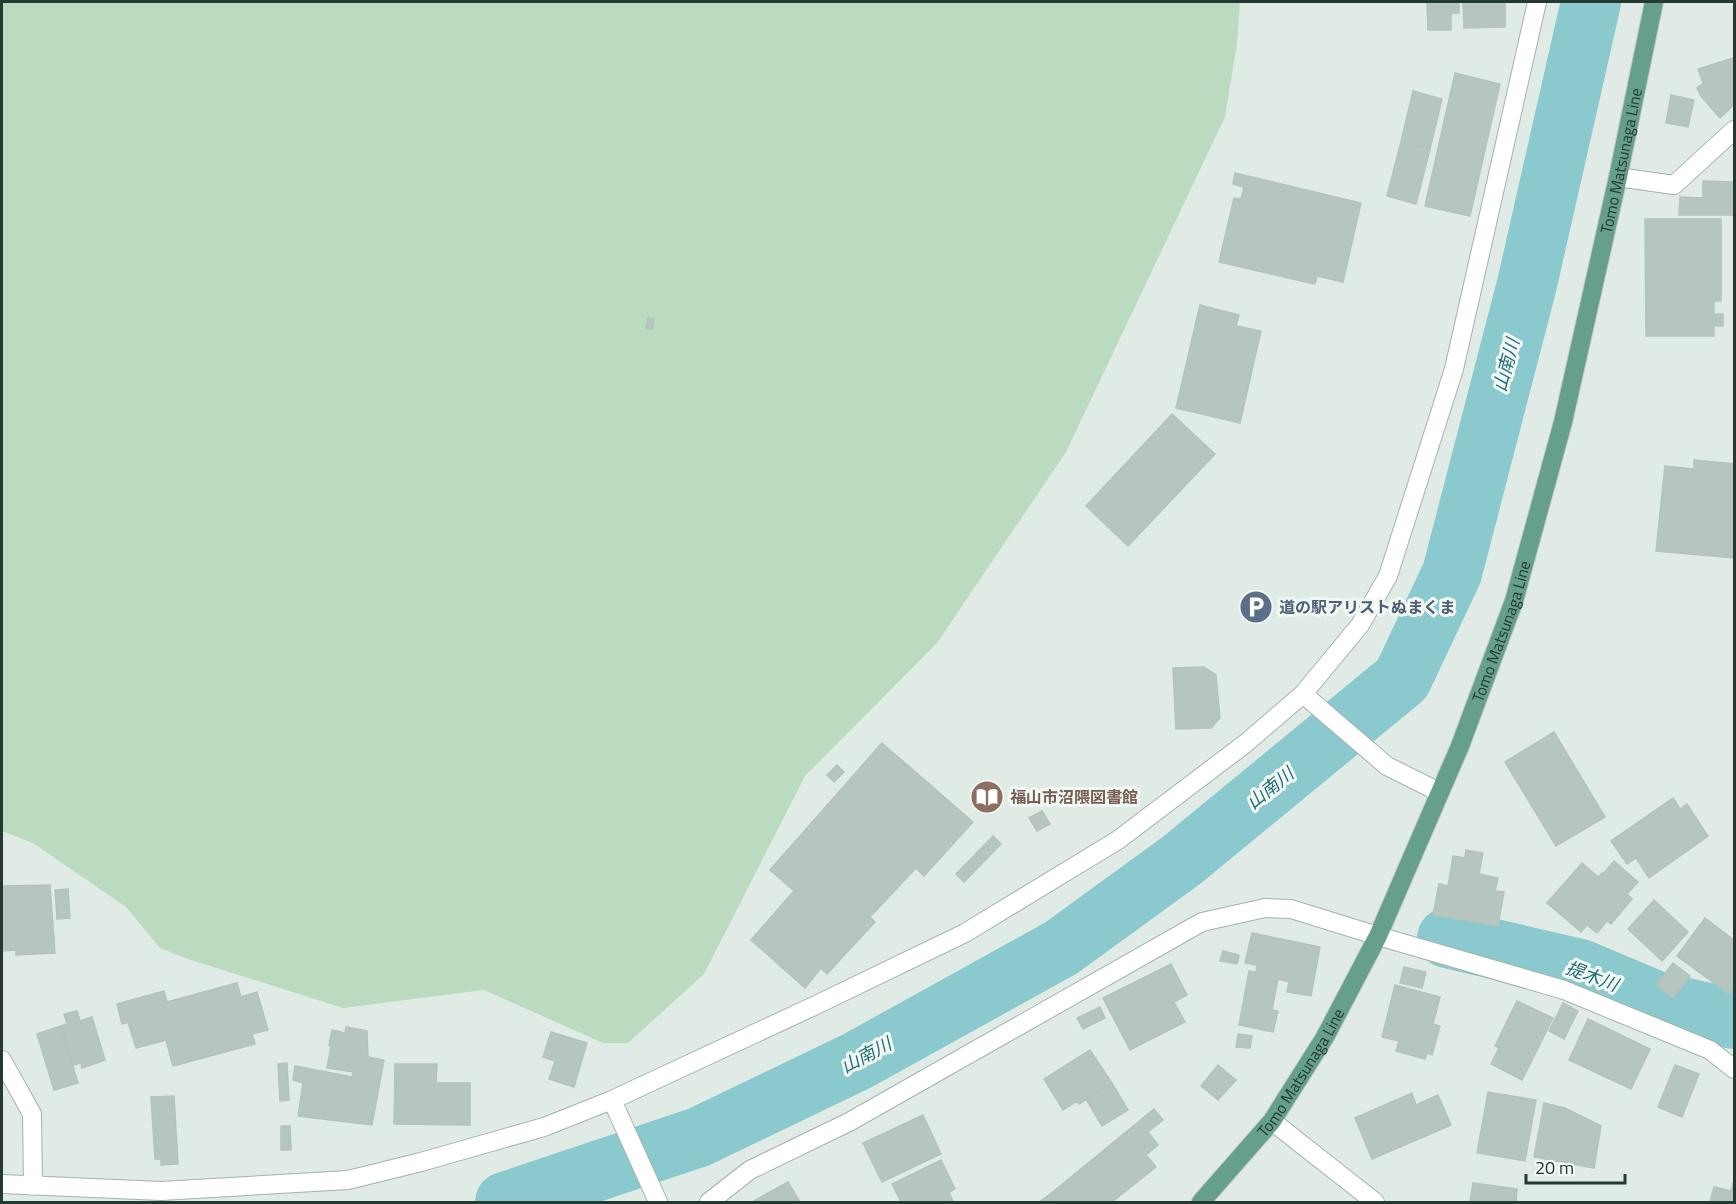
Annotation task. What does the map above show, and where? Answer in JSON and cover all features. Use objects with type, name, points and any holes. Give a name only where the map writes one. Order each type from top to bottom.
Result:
[{"type":"main road","name":"Tomo Matsunaga Line","points":[[1201,1203],[1272,1121],[1325,1037],[1378,936],[1460,746],[1514,601],[1563,422],[1618,177],[1654,2]]},
{"type":"street","points":[[2,1184],[161,1191],[348,1180],[422,1162],[544,1127],[612,1100],[965,933],[1118,840],[1246,743],[1303,694],[1360,625],[1389,576],[1454,369],[1537,2]]},
{"type":"street","points":[[1618,177],[1674,185],[1734,130]]},
{"type":"street","points":[[1303,694],[1386,766],[1439,792]]},
{"type":"street","points":[[709,1203],[750,1170],[849,1122],[1202,922],[1265,908],[1291,909],[1564,990],[1710,1050],[1734,1069]]},
{"type":"street","points":[[2,1060],[32,1114],[33,1186]]},
{"type":"street","points":[[612,1100],[658,1203]]},
{"type":"street","points":[[1272,1121],[1375,1203]]},
{"type":"green space","points":[[2,2],[1240,2],[1237,44],[1225,117],[1066,452],[937,643],[805,776],[704,974],[628,1043],[603,1043],[484,990],[343,1008],[185,958],[160,948],[126,907],[33,843],[2,831]]},
{"type":"building","points":[[1427,2],[1459,2],[1459,13],[1451,13],[1451,30],[1428,30]]},
{"type":"building","points":[[1463,2],[1505,2],[1505,27],[1464,28]]},
{"type":"building","points":[[1733,58],[1734,105],[1720,118],[1697,88],[1703,83],[1698,69]]},
{"type":"building","points":[[1455,73],[1500,84],[1470,216],[1425,206]]},
{"type":"building","points":[[1413,91],[1442,99],[1430,149],[1401,142]]},
{"type":"building","points":[[1671,95],[1694,100],[1688,127],[1666,123]]},
{"type":"building","points":[[1401,142],[1430,149],[1416,204],[1387,196]]},
{"type":"building","points":[[1235,173],[1361,203],[1343,282],[1317,276],[1315,284],[1219,262],[1234,198],[1241,199],[1244,187],[1233,184]]},
{"type":"building","points":[[1703,181],[1734,182],[1734,215],[1679,215],[1680,197],[1703,198]]},
{"type":"building","points":[[1645,219],[1721,219],[1721,301],[1714,301],[1714,314],[1723,314],[1723,326],[1714,326],[1714,336],[1646,336]]},
{"type":"building","points":[[1200,305],[1239,315],[1236,326],[1261,331],[1240,423],[1176,408]]},
{"type":"building","points":[[648,318],[654,319],[652,329],[646,328]]},
{"type":"building","points":[[1172,414],[1215,454],[1128,546],[1086,506]]},
{"type":"building","points":[[1694,460],[1734,464],[1734,558],[1656,551],[1665,466],[1694,469]]},
{"type":"building","points":[[1204,667],[1216,675],[1220,718],[1211,728],[1176,729],[1173,668]]},
{"type":"building","points":[[1554,732],[1605,817],[1556,846],[1505,762]]},
{"type":"building","points":[[882,743],[973,822],[924,876],[916,868],[870,917],[875,922],[827,974],[821,968],[805,988],[751,940],[794,891],[770,870]]},
{"type":"building","points":[[837,765],[844,772],[834,782],[827,775]]},
{"type":"building","points":[[1673,798],[1680,809],[1687,804],[1708,836],[1649,878],[1636,858],[1627,864],[1611,841]]},
{"type":"building","points":[[1042,811],[1050,824],[1037,831],[1029,818]]},
{"type":"building","points":[[993,836],[1001,844],[964,882],[956,874]]},
{"type":"building","points":[[1466,850],[1483,853],[1479,874],[1498,878],[1495,891],[1504,892],[1498,926],[1433,915],[1439,884],[1448,886],[1453,856],[1465,858]]},
{"type":"building","points":[[1614,861],[1638,882],[1627,894],[1632,899],[1611,924],[1607,921],[1597,933],[1587,925],[1581,932],[1547,903],[1582,863],[1598,877]]},
{"type":"building","points":[[50,885],[55,953],[16,955],[16,950],[2,951],[2,886]]},
{"type":"building","points":[[68,889],[70,918],[57,919],[55,890]]},
{"type":"building","points":[[1654,900],[1688,932],[1662,961],[1628,929]]},
{"type":"building","points":[[1705,918],[1734,940],[1734,986],[1729,994],[1677,956]]},
{"type":"building","points":[[1252,933],[1320,947],[1311,996],[1287,992],[1289,982],[1278,979],[1272,1010],[1278,1011],[1273,1032],[1239,1025],[1249,971],[1256,972],[1257,965],[1245,963]]},
{"type":"building","points":[[1223,951],[1239,955],[1237,964],[1220,961]]},
{"type":"building","points":[[1673,963],[1690,976],[1673,998],[1656,985]]},
{"type":"building","points":[[1171,964],[1187,995],[1174,1002],[1185,1022],[1130,1050],[1103,998]]},
{"type":"building","points":[[1404,967],[1426,972],[1422,988],[1400,983]]},
{"type":"building","points":[[237,983],[241,997],[257,992],[268,1030],[252,1034],[255,1044],[173,1066],[166,1040],[136,1048],[128,1022],[122,1024],[117,1004],[164,991],[167,1002]]},
{"type":"building","points":[[1395,985],[1440,997],[1433,1024],[1440,1026],[1432,1055],[1427,1053],[1425,1059],[1396,1051],[1399,1041],[1382,1037]]},
{"type":"building","points":[[1517,1001],[1553,1018],[1522,1080],[1491,1064],[1499,1048],[1495,1046]]},
{"type":"building","points":[[1563,1003],[1578,1011],[1564,1039],[1549,1031]]},
{"type":"building","points":[[1100,1007],[1105,1018],[1083,1029],[1077,1018]]},
{"type":"building","points":[[77,1011],[80,1021],[92,1017],[105,1060],[82,1068],[81,1063],[73,1065],[61,1026],[67,1024],[64,1014]]},
{"type":"building","points":[[1588,1019],[1650,1049],[1631,1089],[1569,1060]]},
{"type":"building","points":[[61,1026],[78,1083],[54,1090],[37,1034]]},
{"type":"building","points":[[346,1027],[367,1031],[368,1057],[384,1060],[372,1125],[298,1116],[303,1083],[293,1080],[295,1066],[352,1077],[353,1072],[327,1068],[332,1030],[345,1033]]},
{"type":"building","points":[[551,1032],[587,1043],[574,1087],[549,1079],[555,1061],[543,1057]]},
{"type":"building","points":[[1238,1034],[1252,1036],[1250,1048],[1236,1047]]},
{"type":"building","points":[[1090,1050],[1112,1083],[1079,1104],[1077,1101],[1063,1110],[1044,1079]]},
{"type":"building","points":[[287,1063],[289,1100],[280,1101],[278,1064]]},
{"type":"building","points":[[395,1064],[437,1064],[436,1083],[470,1083],[470,1125],[394,1124]]},
{"type":"building","points":[[1218,1065],[1236,1080],[1218,1100],[1201,1086]]},
{"type":"building","points":[[1675,1065],[1699,1074],[1682,1117],[1658,1107]]},
{"type":"building","points":[[1112,1083],[1128,1110],[1102,1126],[1086,1099]]},
{"type":"building","points":[[1488,1092],[1536,1100],[1525,1161],[1477,1153]]},
{"type":"building","points":[[1412,1093],[1416,1105],[1438,1095],[1451,1125],[1372,1159],[1355,1118]]},
{"type":"building","points":[[174,1096],[178,1164],[161,1165],[161,1159],[155,1159],[151,1097]]},
{"type":"building","points":[[1544,1103],[1565,1108],[1601,1126],[1594,1168],[1534,1157]]},
{"type":"building","points":[[1154,1109],[1163,1120],[1148,1132],[1158,1145],[1146,1155],[1156,1167],[1112,1202],[1055,1202],[1049,1195]]},
{"type":"building","points":[[923,1115],[941,1154],[882,1182],[863,1143]]},
{"type":"building","points":[[281,1126],[290,1126],[291,1150],[281,1150]]},
{"type":"building","points":[[941,1160],[955,1189],[949,1192],[953,1202],[901,1202],[892,1184]]},
{"type":"building","points":[[788,1182],[800,1202],[752,1202]]},
{"type":"building","points":[[1473,1183],[1517,1189],[1516,1202],[1470,1202]]},
{"type":"building","points":[[1733,1183],[1734,1202],[1710,1202],[1714,1187],[1731,1191]]},
{"type":"building","points":[[1049,1195],[1055,1202],[1039,1202]]},
{"type":"waterway","name":"山南川","points":[[505,1202],[699,1137],[857,1061],[1061,948],[1182,860],[1402,679],[1452,573],[1527,284],[1591,2]]},
{"type":"waterway","name":"提木川","points":[[1447,938],[1580,969],[1656,1001],[1734,1019]]},
{"type":"waterway","points":[[547,1189],[563,1202]]},
{"type":"place","name":"道の駅アリストぬまくま","points":[[1256,607]]},
{"type":"place","name":"福山市沼隈図書館","points":[[987,797]]}]
